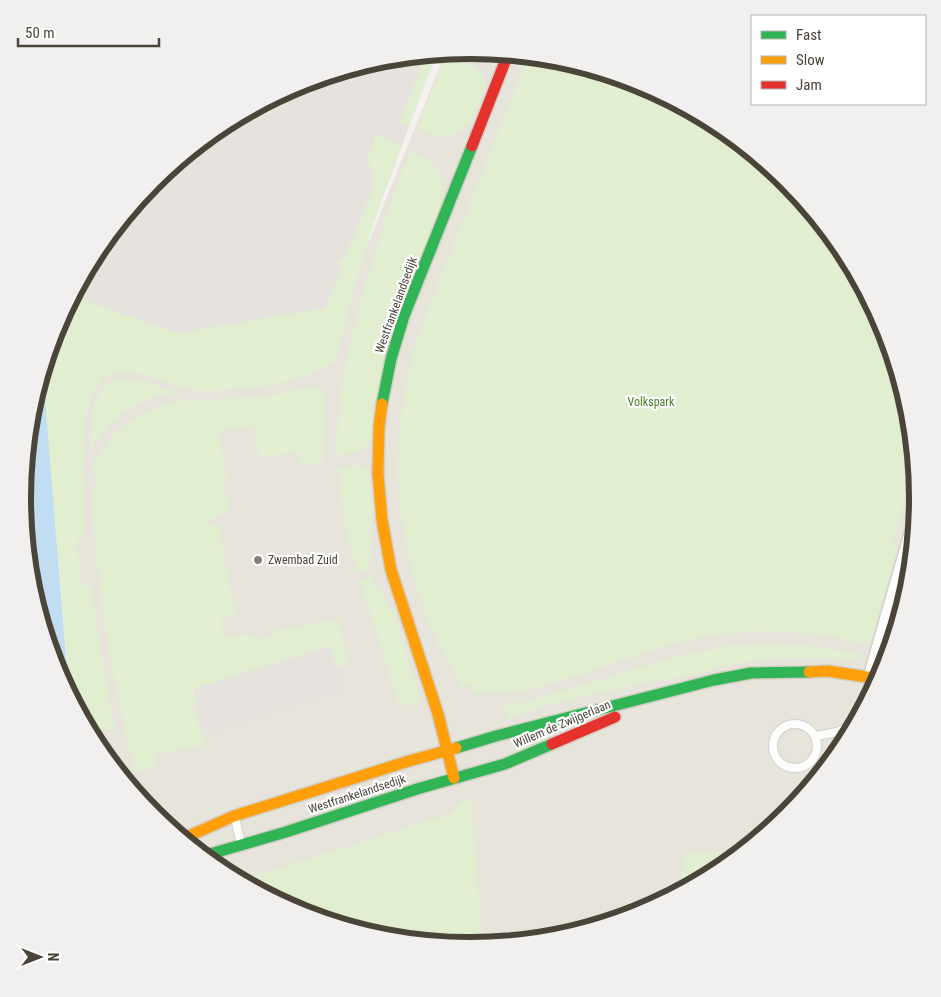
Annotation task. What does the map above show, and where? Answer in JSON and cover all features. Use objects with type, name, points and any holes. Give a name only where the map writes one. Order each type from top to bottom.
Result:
[{"type":"street","name":"Westfrankelandsedijk","points":[[212,854],[286,832],[454,778],[438,714],[391,570],[382,520],[378,458],[379,427],[391,359],[404,316],[505,61]]},
{"type":"street","points":[[885,643],[904,568]]},
{"type":"street","name":"Willem de Zwijgerlaan","points":[[447,750],[714,680],[751,673],[828,671],[871,677]]},
{"type":"street","name":"Willem de Zwijgerlaan","points":[[454,778],[505,764],[679,690]]},
{"type":"street","name":"Westfrankelandsedijk","points":[[189,836],[234,816],[447,750]]},
{"type":"lane","points":[[794,724],[803,725],[816,736],[817,754],[812,762],[805,767],[788,768],[780,763],[775,756],[772,747],[774,739],[778,731],[786,726],[794,724]]},
{"type":"lane","points":[[816,736],[836,732],[845,728]]},
{"type":"lane","points":[[234,816],[242,845]]},
{"type":"shaded area","points":[[458,59],[491,60],[487,71]]},
{"type":"shaded area","points":[[442,60],[499,60],[528,63],[584,74],[639,93],[690,118],[738,150],[781,188],[819,231],[836,254],[864,304],[876,330],[895,385],[906,441],[909,470],[910,499],[906,556],[895,612],[886,640],[876,667],[851,718],[836,743],[801,788],[760,829],[738,847],[715,864],[665,892],[639,904],[584,923],[528,934],[499,937],[470,938],[413,934],[357,923],[329,914],[302,904],[251,879],[226,864],[181,829],[140,788],[122,766],[90,718],[68,674],[49,417],[142,343],[334,328]]},
{"type":"shaded area","points":[[433,61],[334,328],[142,343],[74,311],[105,254],[140,209],[160,188],[181,168],[226,133],[276,105],[302,93],[357,74]]},
{"type":"shaded area","points":[[330,646],[344,689],[206,733],[193,689]]},
{"type":"green space","points":[[458,59],[478,68],[477,71],[482,75],[486,84],[469,127],[466,125],[461,131],[454,135],[443,136],[442,139],[417,129],[445,60]]},
{"type":"green space","points":[[434,61],[408,127],[399,123],[423,62]]},
{"type":"green space","name":"Volkspark","points":[[525,63],[584,74],[639,93],[690,118],[715,133],[760,168],[781,188],[801,209],[836,254],[851,279],[876,330],[895,385],[906,441],[909,482],[893,542],[898,546],[871,641],[865,644],[807,633],[767,631],[728,633],[666,646],[525,691],[474,694],[470,684],[462,687],[433,633],[416,586],[407,551],[401,515],[398,480],[402,408],[418,335]]},
{"type":"green space","points":[[376,135],[401,145],[365,252],[336,362],[297,379],[242,389],[212,391],[194,390],[135,373],[119,372],[108,376],[99,383],[93,392],[89,402],[85,426],[83,489],[86,528],[77,541],[82,586],[91,586],[115,730],[97,730],[68,674],[44,395],[55,357],[77,304],[80,298],[178,333],[325,308],[342,267],[338,265],[340,258],[344,260],[375,183],[371,181],[372,170],[366,161]]},
{"type":"green space","points":[[409,152],[432,161],[431,164],[441,176],[442,186],[445,187],[369,445],[366,445],[357,452],[337,456],[339,405],[362,295],[387,213]]},
{"type":"green space","points":[[125,378],[149,383],[173,392],[147,400],[126,411],[108,427],[91,447],[90,431],[95,403],[104,387],[112,381]]},
{"type":"green space","points":[[309,386],[322,390],[325,395],[322,462],[302,466],[299,452],[259,458],[253,426],[218,431],[227,479],[223,480],[229,513],[217,515],[217,518],[206,521],[206,525],[218,523],[235,616],[221,619],[224,638],[249,633],[249,636],[256,635],[257,639],[276,635],[276,631],[339,619],[347,664],[337,667],[329,646],[194,689],[198,703],[192,705],[205,744],[155,755],[155,767],[135,772],[113,672],[101,596],[91,489],[97,487],[93,463],[113,436],[125,425],[143,413],[169,403],[194,399],[215,400],[264,396]]},
{"type":"green space","points":[[358,465],[369,469],[372,512],[370,558],[366,559],[369,569],[358,573],[340,494],[338,468]]},
{"type":"green space","points":[[371,578],[374,588],[379,587],[396,617],[421,701],[400,707],[360,581]]},
{"type":"green space","points":[[767,644],[825,648],[859,654],[860,656],[859,658],[848,660],[787,658],[740,663],[691,676],[642,683],[552,704],[508,718],[504,705],[521,703],[686,654],[736,645]]},
{"type":"green space","points":[[470,795],[482,938],[442,937],[413,934],[357,923],[302,904],[248,877],[267,872],[449,814]]},
{"type":"green space","points":[[687,852],[721,852],[721,860],[678,885]]},
{"type":"water","points":[[44,393],[67,672],[46,612],[35,556],[32,527],[32,470],[35,441]]},
{"type":"traffic: fast","points":[[382,404],[391,359],[404,316],[472,146]]},
{"type":"traffic: fast","points":[[456,748],[714,680],[751,673],[809,672]]},
{"type":"traffic: fast","points":[[212,853],[286,832],[417,789],[505,764],[552,744]]},
{"type":"traffic: slow","points":[[382,404],[379,427],[378,474],[382,520],[391,570],[438,714],[454,778]]},
{"type":"traffic: slow","points":[[809,672],[828,671],[871,678]]},
{"type":"traffic: slow","points":[[189,836],[234,816],[456,748]]},
{"type":"traffic: jam","points":[[472,146],[505,61]]},
{"type":"traffic: jam","points":[[552,744],[615,717]]},
{"type":"place","name":"Zwembad Zuid","points":[[258,560]]}]
